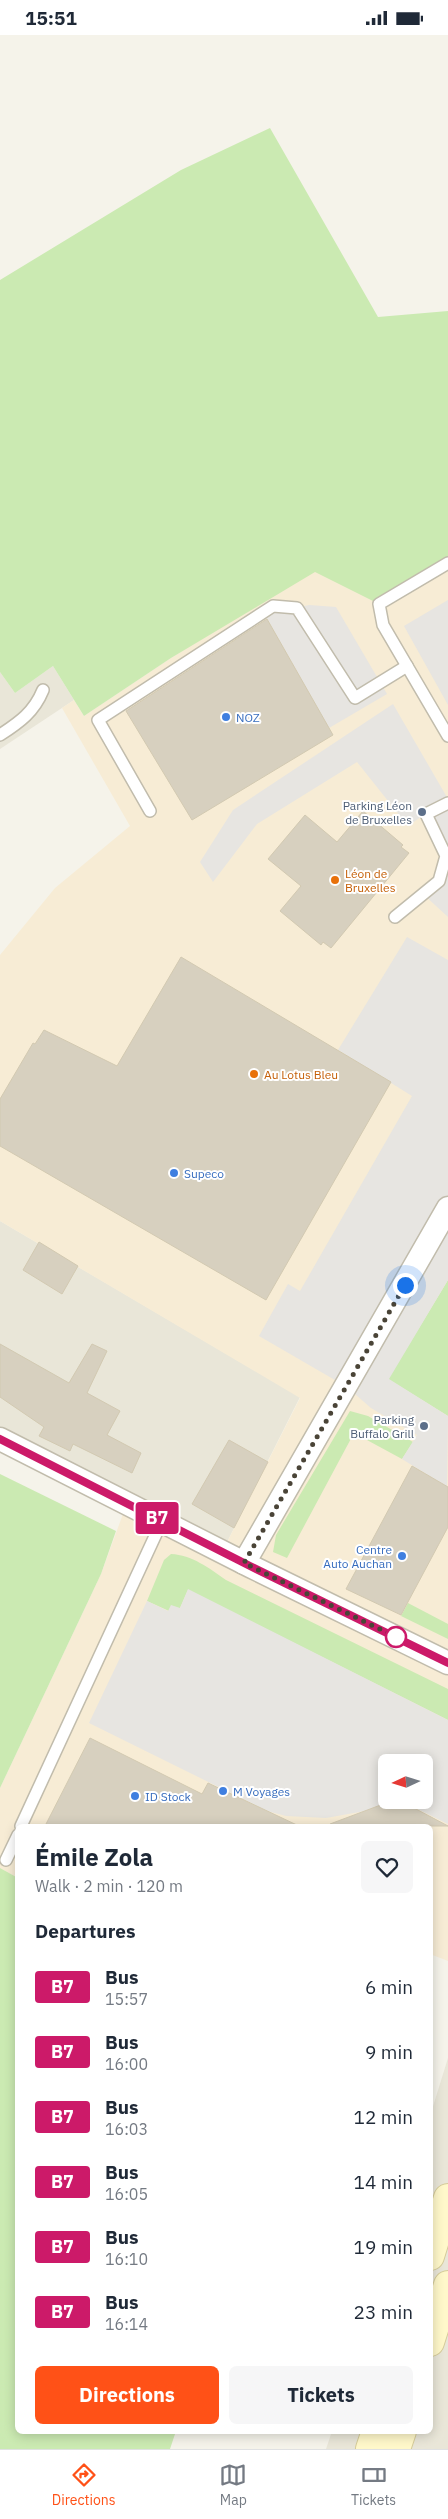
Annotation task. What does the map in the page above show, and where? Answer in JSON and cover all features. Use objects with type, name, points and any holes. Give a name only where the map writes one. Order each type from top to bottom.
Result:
[{"type":"main road","points":[[433,2246],[448,2198]]},
{"type":"main road","points":[[433,2332],[448,2285]]},
{"type":"main road","points":[[370,2449],[375,2434]]},
{"type":"main road","points":[[396,2449],[401,2434]]},
{"type":"street","points":[[244,1563],[448,1208]]},
{"type":"street","points":[[0,1439],[244,1563],[448,1663]]},
{"type":"lane","points":[[448,563],[378,604],[383,625],[448,737]]},
{"type":"lane","points":[[150,811],[98,720],[273,606],[297,608],[355,698],[407,666]]},
{"type":"lane","points":[[0,735],[25,719],[36,706],[43,690]]},
{"type":"lane","points":[[395,917],[439,881],[446,856],[426,814],[448,803]]},
{"type":"lane","points":[[22,1824],[162,1521]]},
{"type":"lane","points":[[6,1860],[15,1841]]},
{"type":"shaded area","points":[[448,563],[448,1961],[433,1955],[433,1824],[15,1824],[15,1877],[0,1868],[0,1788],[101,1574],[127,1503],[222,1552],[300,1398],[0,1221],[0,955],[55,888],[130,826],[62,708],[74,700],[84,716],[171,658],[313,569]]},
{"type":"shaded area","points":[[448,600],[448,705],[404,626]]},
{"type":"shaded area","points":[[309,605],[336,607],[387,694],[329,728],[265,615]]},
{"type":"shaded area","points":[[53,666],[74,700],[0,749],[0,672],[15,693]]},
{"type":"shaded area","name":"Parking Léon de Bruxelles","points":[[393,704],[448,799],[448,917],[423,894],[439,881],[446,856],[425,814],[408,826],[357,762],[257,824],[213,882],[200,862],[233,810]]},
{"type":"shaded area","points":[[407,937],[448,960],[448,1280],[389,1379],[448,1416],[447,1487],[402,1459],[417,1435],[371,1408],[347,1387],[259,1336],[288,1284],[300,1291],[412,1096],[338,1050]]},
{"type":"shaded area","points":[[0,1221],[300,1397],[222,1552],[0,1439]]},
{"type":"shaded area","points":[[188,1589],[448,1720],[448,1824],[417,1809],[433,1809],[433,1754],[378,1754],[378,1806],[365,1811],[326,1818],[286,1816],[267,1811],[89,1723],[147,1601],[168,1611],[171,1605],[180,1608]]},
{"type":"shaded area","points":[[448,2058],[448,2449],[326,2449],[331,2434],[433,2434],[433,2106]]},
{"type":"green space","points":[[270,128],[378,317],[448,311],[448,563],[379,604],[315,572],[171,658],[84,716],[53,666],[15,693],[0,672],[0,280],[181,170]]},
{"type":"green space","points":[[448,1280],[448,1416],[388,1379]]},
{"type":"green space","points":[[350,1411],[368,1416],[413,1442],[402,1459],[354,1433],[287,1558],[273,1552],[276,1535]]},
{"type":"green space","points":[[0,1474],[116,1531],[101,1574],[0,1788]]},
{"type":"green space","points":[[171,1554],[193,1560],[226,1580],[448,1689],[448,1720],[188,1590],[180,1608],[169,1611],[147,1601],[164,1560]]},
{"type":"green space","points":[[408,1603],[448,1624],[448,1639],[401,1616]]},
{"type":"green space","points":[[0,1868],[15,1876],[15,2434],[175,2434],[170,2449],[0,2449]]},
{"type":"building","name":"NOZ","points":[[267,619],[333,735],[192,820],[126,711]]},
{"type":"building","name":"Léon de Bruxelles","points":[[363,811],[403,845],[401,847],[409,853],[331,948],[323,942],[321,945],[280,911],[301,886],[268,859],[305,815],[337,842]]},
{"type":"building","points":[[181,957],[391,1082],[266,1300],[0,1146],[0,1099],[33,1043],[35,1044],[44,1030],[117,1066]]},
{"type":"building","points":[[39,1242],[78,1266],[62,1294],[23,1270]]},
{"type":"building","points":[[0,1344],[69,1383],[92,1344],[107,1351],[87,1393],[120,1411],[107,1435],[141,1453],[132,1473],[73,1444],[70,1451],[39,1436],[44,1427],[0,1397]]},
{"type":"building","points":[[229,1440],[268,1462],[234,1528],[192,1504]]},
{"type":"building","name":"Centre Auto Auchan","points":[[412,1466],[448,1487],[448,1527],[401,1615],[346,1589]]},
{"type":"building","points":[[90,1738],[202,1794],[208,1783],[295,1824],[46,1824]]},
{"type":"building","points":[[378,1806],[378,1809],[416,1809],[448,1826],[433,1826],[433,1824],[330,1824]]},
{"type":"bus line","name":"B7","points":[[0,1439],[250,1566],[448,1663]]},
{"type":"place","name":"NOZ","points":[[226,717]]},
{"type":"place","name":"Parking Léon de Bruxelles","points":[[422,812]]},
{"type":"place","name":"Léon de Bruxelles","points":[[335,880]]},
{"type":"place","name":"Au Lotus Bleu","points":[[254,1074]]},
{"type":"place","name":"Supeco","points":[[174,1173]]},
{"type":"place","name":"Parking Buffalo Grill","points":[[424,1426]]},
{"type":"place","name":"Centre Auto Auchan","points":[[402,1556]]},
{"type":"place","name":"M Voyages","points":[[223,1791]]},
{"type":"place","name":"ID Stock","points":[[135,1796]]},
{"type":"route","points":[[396,1637],[244,1563],[405,1285]]}]
